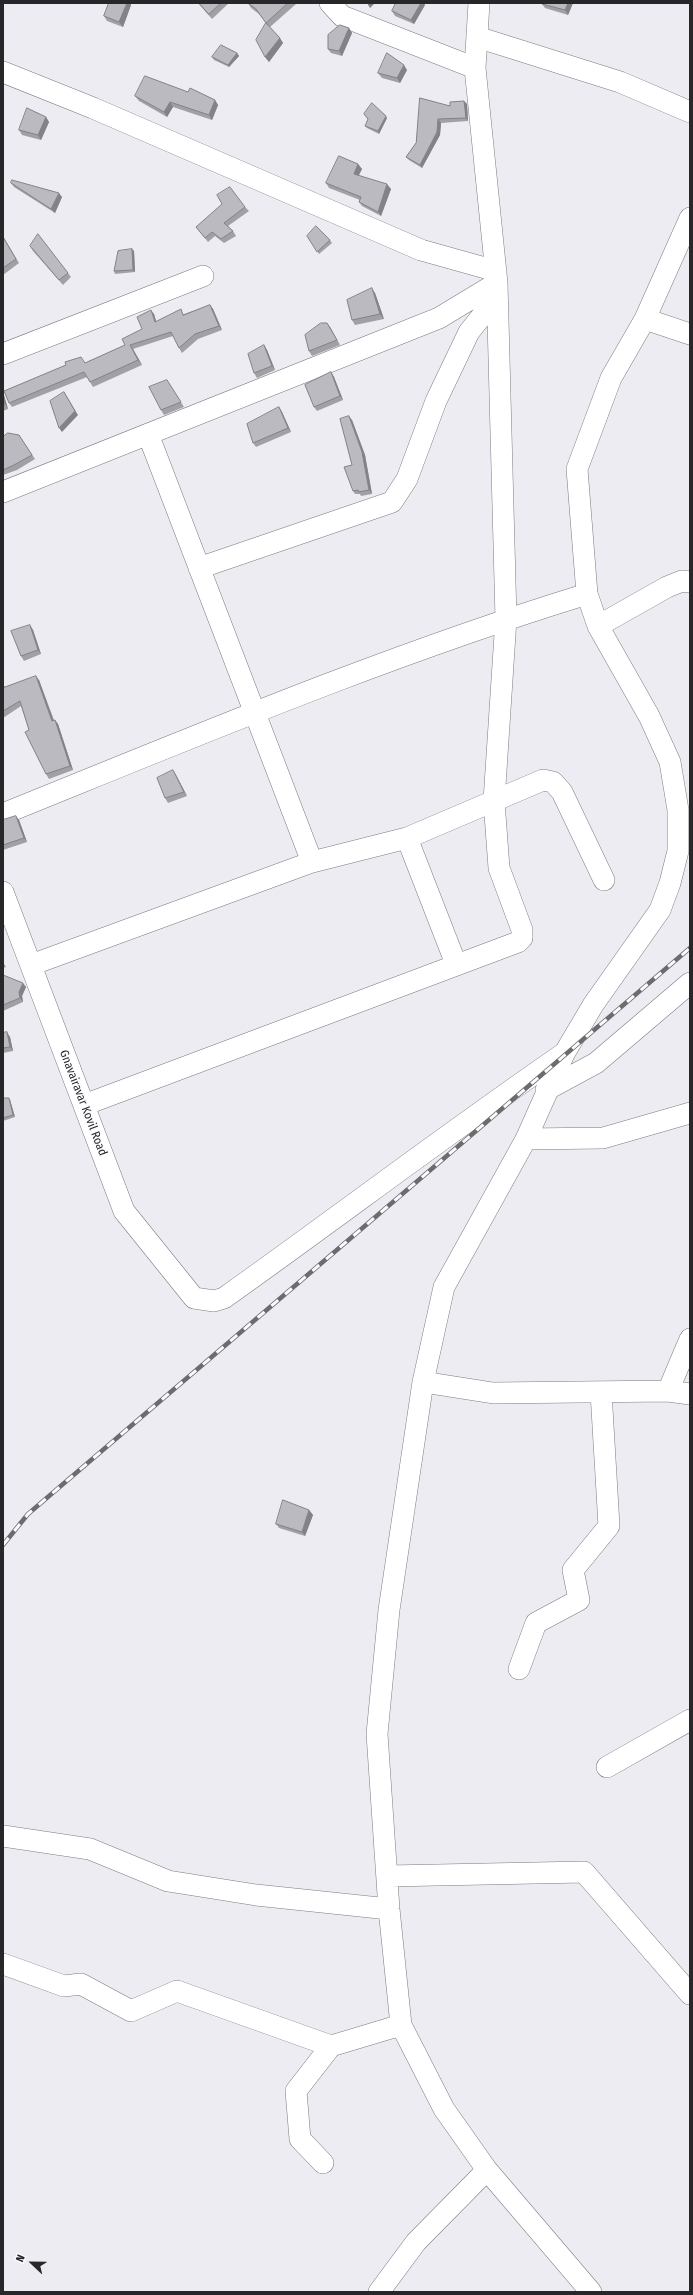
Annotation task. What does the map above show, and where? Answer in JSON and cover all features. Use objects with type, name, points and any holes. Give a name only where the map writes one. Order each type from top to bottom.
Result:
[{"type":"street","points":[[330,3],[342,16],[475,68]]},
{"type":"street","points":[[84,1105],[456,964],[518,942],[522,938],[522,930],[499,868],[494,801],[506,619],[497,283],[475,68],[479,3]]},
{"type":"street","points":[[477,37],[620,82],[690,112]]},
{"type":"street","points":[[3,72],[93,108],[497,283]]},
{"type":"street","points":[[591,2292],[487,2170],[444,2109],[401,2025],[389,1909],[388,1876],[377,1734],[389,1610],[423,1382],[444,1287],[526,1139],[546,1090],[564,1054],[593,1005],[660,910],[670,883],[678,851],[678,810],[670,762],[649,716],[598,626],[587,594],[577,469],[611,378],[645,319],[690,218]]},
{"type":"street","points":[[3,354],[204,276]]},
{"type":"street","points":[[3,492],[438,318],[497,283]]},
{"type":"street","points":[[199,568],[392,502],[407,479],[436,401],[469,332],[497,283]]},
{"type":"street","points":[[645,319],[690,334]]},
{"type":"street","points":[[148,434],[312,862]]},
{"type":"street","points":[[598,626],[667,587],[682,581],[690,582]]},
{"type":"street","points":[[3,814],[254,713],[506,619],[587,594]]},
{"type":"street","points":[[31,965],[312,862],[407,838],[543,780],[553,782],[562,792],[604,880]]},
{"type":"street","points":[[407,838],[456,964]]},
{"type":"street","name":"Gnavairavar Kovil Road","points":[[3,892],[124,1211],[194,1298],[214,1301],[224,1298],[305,1241],[396,1172],[564,1054]]},
{"type":"street","points":[[546,1090],[596,1063],[690,983]]},
{"type":"street","points":[[526,1139],[603,1138],[690,1113]]},
{"type":"street","points":[[668,1391],[690,1339]]},
{"type":"street","points":[[423,1382],[493,1393],[668,1391],[690,1394]]},
{"type":"street","points":[[519,1669],[536,1622],[579,1600],[573,1570],[609,1526],[601,1392]]},
{"type":"street","points":[[607,1768],[690,1720]]},
{"type":"street","points":[[3,1836],[90,1849],[168,1882],[256,1895],[389,1909]]},
{"type":"street","points":[[388,1876],[584,1872],[690,1994]]},
{"type":"street","points":[[3,1964],[64,1986],[81,1984],[131,2011],[176,1991],[331,2046]]},
{"type":"street","points":[[323,2163],[300,2139],[296,2091],[331,2046],[401,2025]]},
{"type":"street","points":[[378,2292],[416,2242],[487,2170]]},
{"type":"building","points":[[109,3],[127,3],[119,22],[104,16]]},
{"type":"building","points":[[199,3],[221,3],[209,14]]},
{"type":"building","points":[[248,3],[288,3],[266,23],[256,9]]},
{"type":"building","points":[[396,3],[421,3],[411,20],[392,11]]},
{"type":"building","points":[[542,3],[568,3],[565,10]]},
{"type":"building","points":[[266,23],[280,38],[265,57],[256,40]]},
{"type":"building","points":[[340,25],[349,28],[339,51],[328,49],[328,35]]},
{"type":"building","points":[[221,45],[237,53],[228,65],[212,57]]},
{"type":"building","points":[[387,53],[404,65],[397,78],[378,73]]},
{"type":"building","points":[[145,76],[188,92],[190,88],[215,100],[209,115],[170,102],[164,112],[135,96]]},
{"type":"building","points":[[420,98],[450,106],[450,102],[464,101],[466,118],[438,119],[437,132],[420,165],[406,157],[416,143]]},
{"type":"building","points":[[372,103],[386,116],[378,131],[365,126],[368,119],[364,114]]},
{"type":"building","points":[[27,108],[46,117],[38,135],[19,130]]},
{"type":"building","points":[[339,156],[358,164],[354,174],[387,184],[378,212],[359,202],[361,197],[326,183]]},
{"type":"building","points":[[12,180],[59,193],[51,209],[11,183]]},
{"type":"building","points":[[230,187],[245,207],[224,223],[233,231],[221,239],[212,232],[205,238],[196,227],[222,204],[217,195]]},
{"type":"building","points":[[316,226],[330,240],[317,252],[307,236]]},
{"type":"building","points":[[38,234],[68,273],[59,280],[30,246]]},
{"type":"building","points":[[3,237],[16,259],[3,268]]},
{"type":"building","points":[[132,249],[133,270],[114,271],[118,251]]},
{"type":"building","points":[[372,288],[380,314],[352,320],[347,300]]},
{"type":"building","points":[[210,305],[219,326],[195,334],[179,348],[171,332],[130,345],[138,360],[90,382],[84,372],[9,403],[4,391],[66,365],[65,362],[81,357],[85,363],[125,345],[122,339],[142,329],[137,317],[151,310],[155,322],[181,309],[183,315]]},
{"type":"building","points":[[321,323],[327,323],[337,340],[309,351],[305,335]]},
{"type":"building","points":[[264,345],[272,366],[254,373],[248,354]]},
{"type":"building","points":[[331,372],[340,396],[314,407],[305,385]]},
{"type":"building","points":[[167,380],[181,402],[161,410],[149,387]]},
{"type":"building","points":[[64,392],[75,411],[59,428],[50,401]]},
{"type":"building","points":[[279,407],[288,428],[253,443],[247,424]]},
{"type":"building","points":[[349,416],[362,452],[369,490],[359,492],[358,490],[353,491],[344,467],[352,465],[340,419]]},
{"type":"building","points":[[8,433],[19,435],[32,455],[3,470],[3,437]]},
{"type":"building","points":[[30,625],[38,650],[21,656],[11,631]]},
{"type":"building","points":[[36,676],[52,721],[55,720],[70,766],[46,774],[25,732],[29,730],[20,701],[3,711],[3,685],[4,687]]},
{"type":"building","points":[[173,770],[184,792],[165,798],[157,778]]},
{"type":"building","points":[[16,816],[24,838],[3,845],[3,820]]},
{"type":"building","points":[[3,975],[23,983],[19,992],[20,998],[3,1005]]},
{"type":"building","points":[[7,1032],[10,1047],[3,1048],[3,1033]]},
{"type":"building","points":[[3,1098],[9,1098],[13,1115],[3,1118]]},
{"type":"building","points":[[283,1500],[309,1510],[302,1532],[276,1524]]},
{"type":"railway","points":[[3,1545],[28,1514],[690,948]]}]
